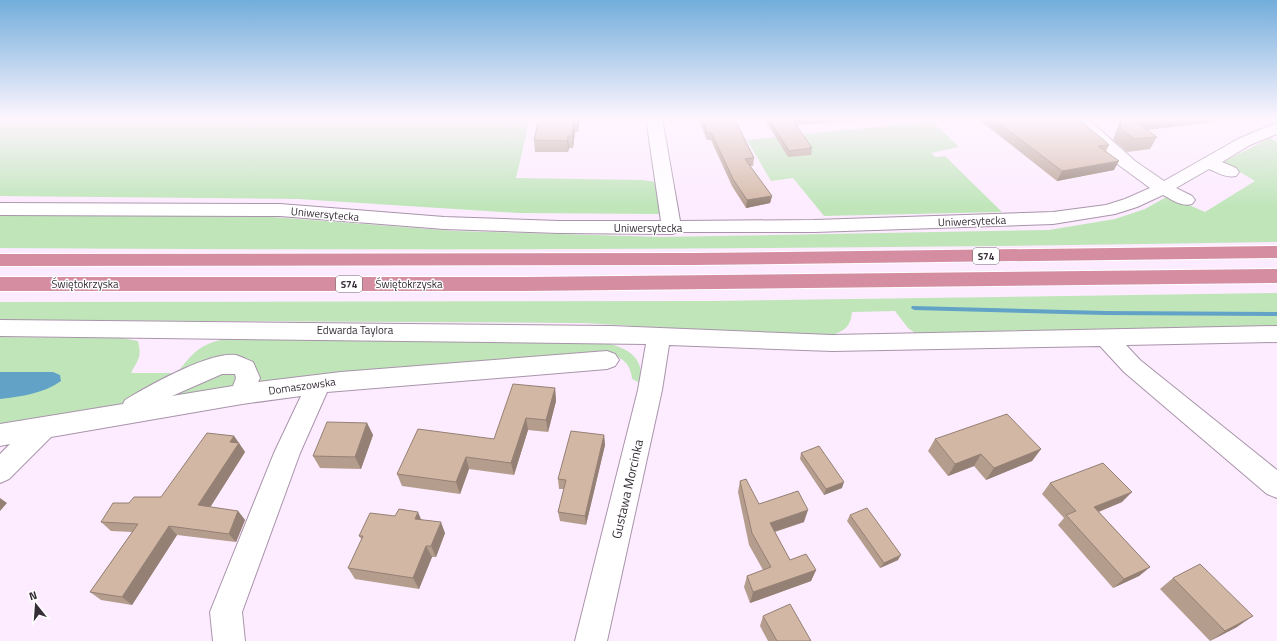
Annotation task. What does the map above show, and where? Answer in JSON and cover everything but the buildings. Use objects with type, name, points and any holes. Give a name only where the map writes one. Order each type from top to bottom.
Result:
[{"type":"highway","name":"S74","points":[[0,260],[694,259],[1277,252]]},
{"type":"highway","name":"Świętokrzyska","points":[[0,284],[697,282],[1277,276]]},
{"type":"street","points":[[659,148],[672,228]]},
{"type":"street","points":[[1109,148],[1124,162],[1144,177],[1186,200]]},
{"type":"street","name":"Uniwersytecka","points":[[0,209],[280,210],[444,223],[559,228],[814,226],[1053,218],[1108,210],[1131,203],[1163,188],[1233,148]]},
{"type":"street","points":[[1208,162],[1230,172]]},
{"type":"street","name":"Edwarda Taylora","points":[[0,328],[400,330],[611,334],[710,339],[855,343],[1277,334]]},
{"type":"street","name":"Gustawa Morcinka","points":[[591,641],[650,390],[659,336]]},
{"type":"street","points":[[1106,338],[1132,366],[1277,486]]},
{"type":"street","name":"Domaszowska","points":[[0,435],[242,394],[319,384],[607,360]]},
{"type":"street","points":[[127,413],[160,391],[219,365],[235,364],[245,368],[248,378],[242,394]]},
{"type":"street","points":[[229,641],[226,612],[287,453],[319,384]]},
{"type":"street","points":[[0,471],[43,428]]},
{"type":"green space","points":[[0,148],[523,148],[516,178],[643,180],[655,182],[660,214],[518,213],[298,199],[0,196]]},
{"type":"green space","points":[[752,148],[955,148],[931,153],[935,157],[945,156],[1002,212],[824,216],[793,178],[771,181]]},
{"type":"green space","points":[[1251,148],[1277,148],[1277,242],[638,249],[0,248],[0,214],[273,217],[455,231],[661,237],[1049,230],[1115,219],[1145,209],[1168,196],[1205,212],[1255,181],[1223,162]]},
{"type":"green space","points":[[1277,293],[1277,328],[918,335],[908,328],[895,311],[852,312],[850,321],[846,328],[831,335],[717,331],[584,323],[0,320],[0,302],[714,301]]},
{"type":"green space","points":[[0,337],[122,338],[138,341],[140,351],[131,373],[177,373],[188,359],[205,345],[230,338],[601,342],[618,346],[631,354],[640,366],[641,374],[640,383],[632,379],[628,366],[620,358],[610,354],[597,352],[404,367],[305,377],[0,425]]},
{"type":"water","points":[[0,372],[53,372],[60,375],[61,381],[39,392],[0,399]]},
{"type":"waterway","points":[[914,308],[1105,313],[1277,314]]}]
